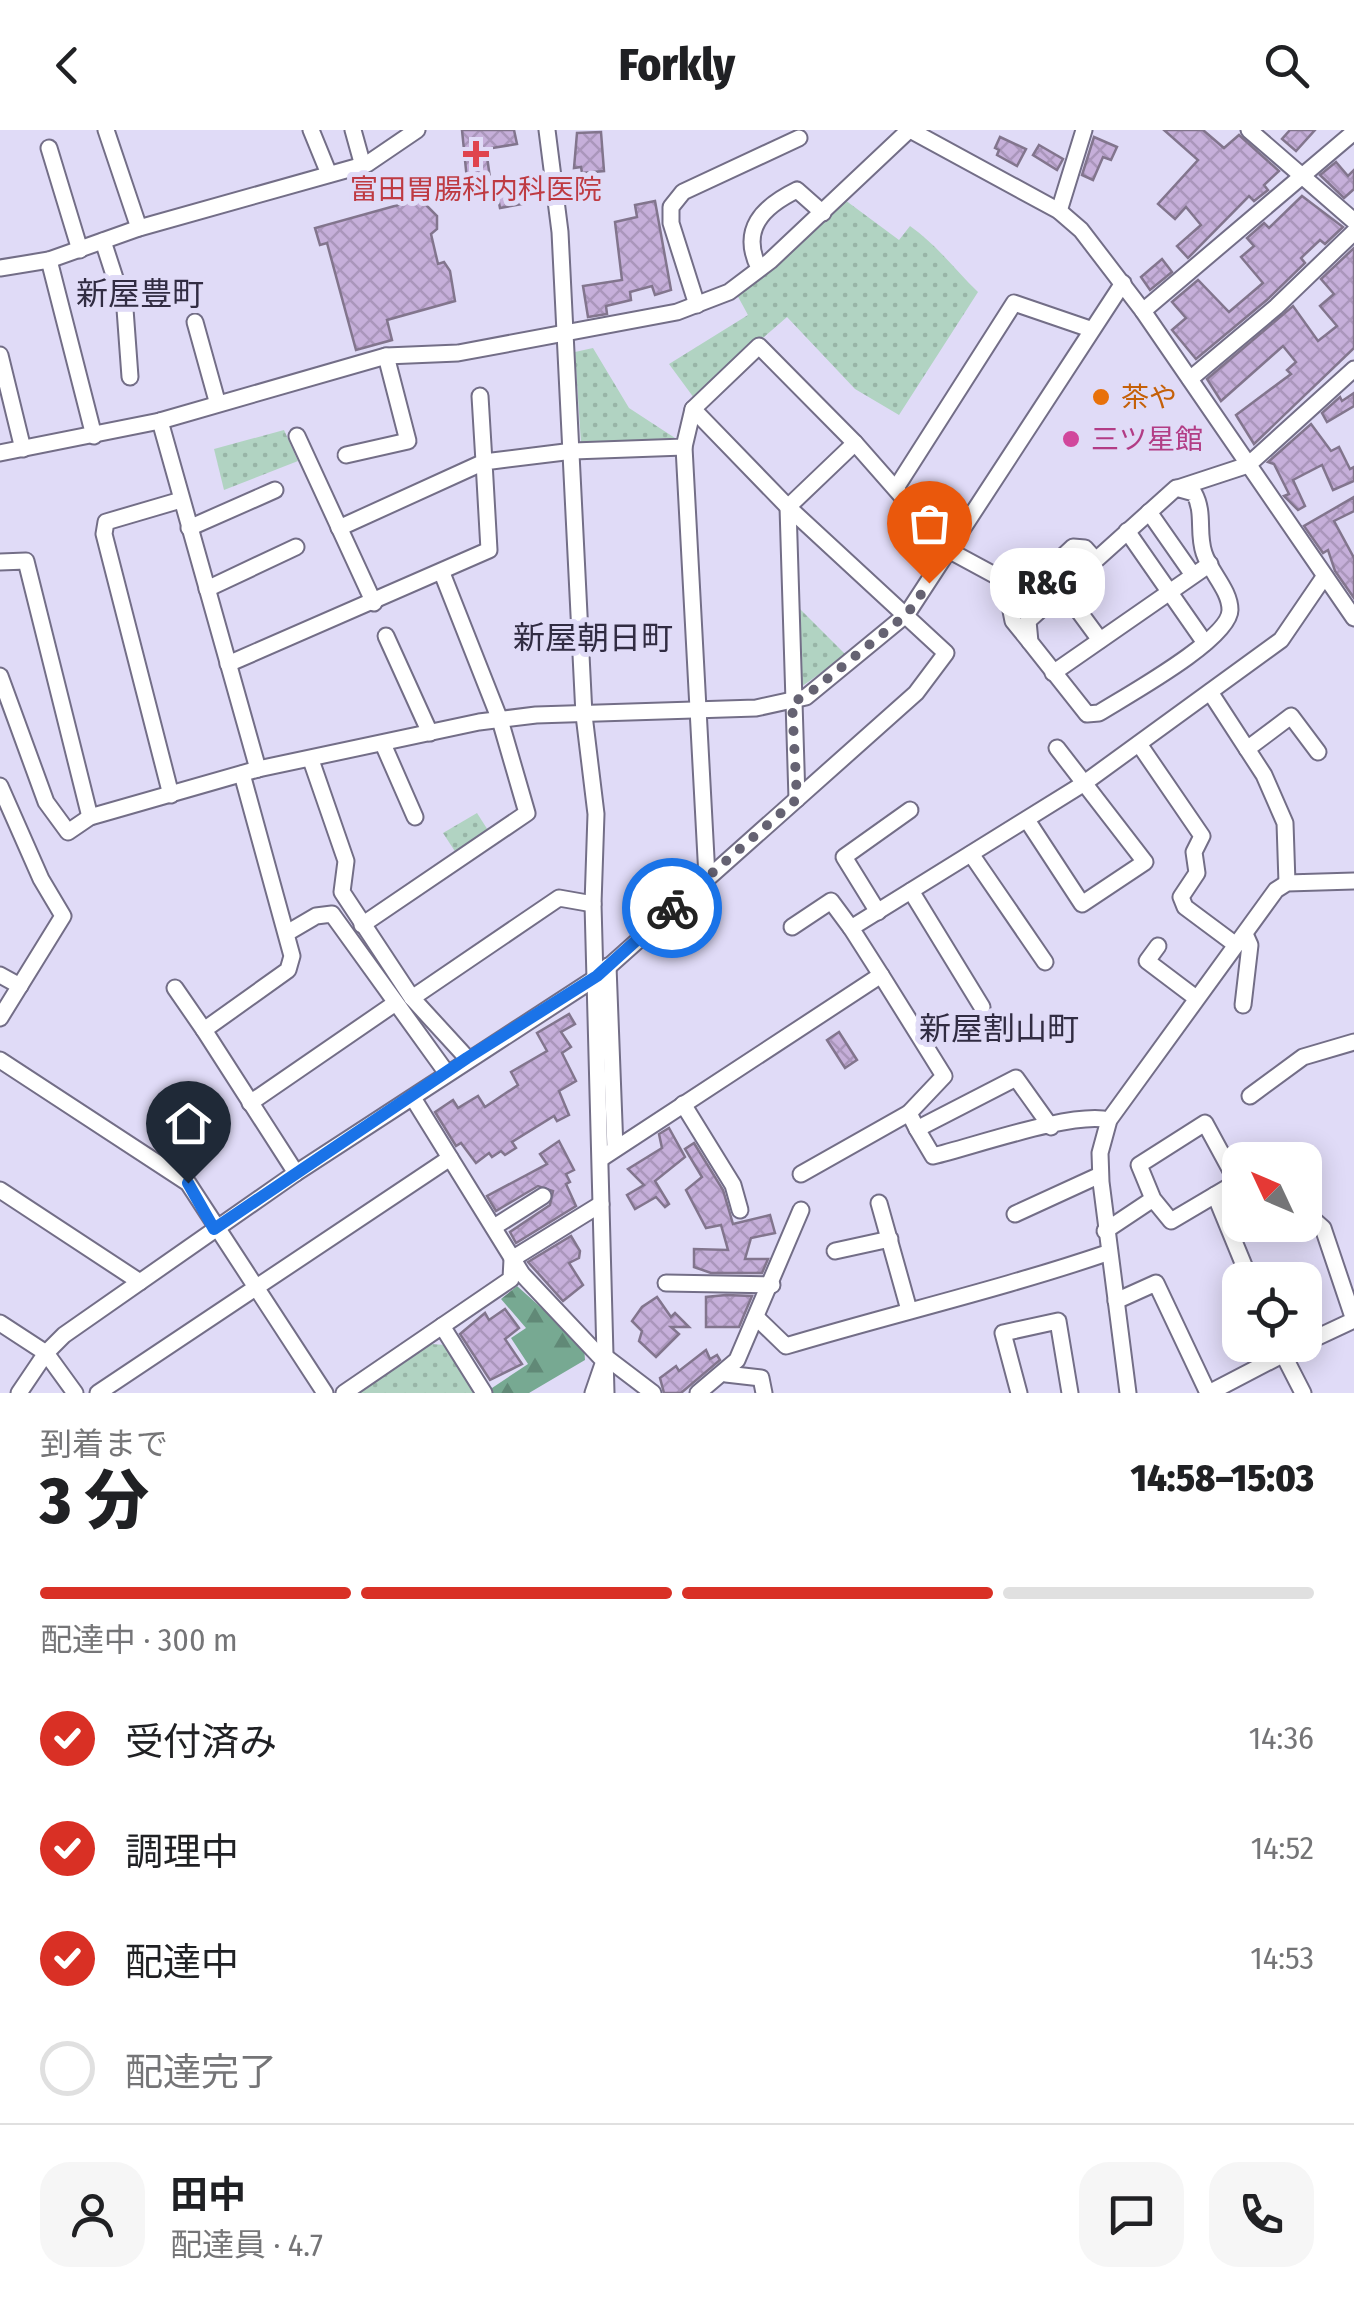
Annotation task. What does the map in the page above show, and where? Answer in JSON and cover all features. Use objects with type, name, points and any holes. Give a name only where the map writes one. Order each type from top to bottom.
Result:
[{"type":"street","points":[[106,130],[139,228]]},
{"type":"street","points":[[310,130],[329,174]]},
{"type":"street","points":[[352,130],[363,166]]},
{"type":"street","points":[[0,268],[49,260],[139,228],[363,166],[417,130]]},
{"type":"street","points":[[547,130],[560,232],[584,715],[596,814],[593,904],[602,972],[608,1153],[601,1204],[606,1393]]},
{"type":"street","points":[[0,453],[160,421],[386,356],[458,353],[621,324],[696,305],[729,292],[760,268],[910,130],[1059,211],[1081,230],[1144,311],[1354,618]]},
{"type":"street","points":[[1059,211],[1084,130]]},
{"type":"street","points":[[1249,130],[1354,221]]},
{"type":"street","points":[[1144,311],[1354,132]]},
{"type":"street","points":[[696,305],[671,223],[671,207],[683,192],[799,138]]},
{"type":"street","points":[[49,148],[80,250]]},
{"type":"street","points":[[760,268],[750,236],[766,214],[797,190],[822,213]]},
{"type":"street","points":[[1190,379],[1276,307],[1354,232]]},
{"type":"street","points":[[104,241],[125,308],[130,377]]},
{"type":"street","points":[[49,260],[94,436]]},
{"type":"street","points":[[0,676],[46,802],[68,832],[90,817],[250,772],[500,720],[792,702],[806,696],[907,614],[1123,283]]},
{"type":"street","points":[[896,488],[1014,303],[1090,329]]},
{"type":"street","points":[[195,322],[217,402]]},
{"type":"street","points":[[707,876],[684,447],[693,409],[759,346],[896,488],[950,551],[1024,592]]},
{"type":"street","points":[[0,355],[23,449]]},
{"type":"street","points":[[346,456],[408,442],[386,356]]},
{"type":"street","points":[[1030,642],[1028,620],[1176,488],[1248,465],[1354,369]]},
{"type":"street","points":[[228,664],[489,550],[480,396]]},
{"type":"street","points":[[19,1393],[46,1353],[140,1282],[446,1072],[602,972],[916,693],[946,653],[788,507],[693,409]]},
{"type":"street","points":[[160,421],[228,664],[292,956],[288,970],[204,1030]]},
{"type":"street","points":[[296,436],[374,603]]},
{"type":"street","points":[[797,799],[788,507],[855,444]]},
{"type":"street","points":[[339,528],[484,462],[573,450],[684,447]]},
{"type":"street","points":[[1094,558],[1085,548],[1073,547],[1010,606],[1013,621],[1076,705],[1087,714],[1099,714],[1224,630],[1230,614],[1229,601],[1201,536],[1202,506],[1194,493],[1176,488]]},
{"type":"street","points":[[189,528],[275,490]]},
{"type":"street","points":[[171,795],[104,534],[106,522],[181,500]]},
{"type":"street","points":[[1149,512],[1194,575]]},
{"type":"street","points":[[1127,530],[1205,643]]},
{"type":"street","points":[[207,589],[296,547]]},
{"type":"street","points":[[0,562],[26,560],[90,817]]},
{"type":"street","points":[[1053,674],[1210,564]]},
{"type":"street","points":[[362,925],[527,813],[500,720],[442,572]]},
{"type":"street","points":[[851,928],[1083,784],[1281,640],[1324,578]]},
{"type":"street","points":[[1061,587],[1100,640]]},
{"type":"street","points":[[386,636],[430,733]]},
{"type":"street","points":[[1128,1393],[1100,1175],[1100,1153],[1109,1120],[1196,998],[1287,882],[1284,823],[1247,749],[1210,692]]},
{"type":"street","points":[[1247,749],[1291,716],[1318,752]]},
{"type":"street","points":[[383,744],[415,817]]},
{"type":"street","points":[[1139,744],[1202,836],[1194,852],[1196,872],[1181,897],[1186,907],[1250,945],[1243,1005]]},
{"type":"street","points":[[1026,820],[1082,904],[1145,862],[1057,748]]},
{"type":"street","points":[[311,760],[346,861],[342,892],[412,998],[467,1058]]},
{"type":"street","points":[[0,786],[8,826],[63,916],[0,1018]]},
{"type":"street","points":[[878,912],[844,857],[910,810]]},
{"type":"street","points":[[971,854],[1045,962]]},
{"type":"street","points":[[1287,882],[1354,882]]},
{"type":"street","points":[[912,891],[982,1007]]},
{"type":"street","points":[[412,998],[560,898],[593,904]]},
{"type":"street","points":[[792,926],[831,901],[944,1076],[909,1113],[801,1174]]},
{"type":"street","points":[[288,934],[316,916],[332,914],[446,1072]]},
{"type":"street","points":[[1158,946],[1146,961],[1196,998]]},
{"type":"street","points":[[0,974],[20,986]]},
{"type":"street","points":[[608,1153],[881,975]]},
{"type":"street","points":[[175,988],[296,1173]]},
{"type":"street","points":[[250,1102],[394,1004]]},
{"type":"street","points":[[1250,1096],[1303,1057],[1354,1042]]},
{"type":"street","points":[[0,1060],[188,1183],[214,1229],[325,1393]]},
{"type":"street","points":[[917,1129],[1016,1078],[1051,1127]]},
{"type":"street","points":[[413,1098],[512,1258],[603,1358],[653,1393]]},
{"type":"street","points":[[683,1104],[732,1184],[740,1210]]},
{"type":"street","points":[[909,1113],[934,1156],[1092,1116],[1109,1120]]},
{"type":"street","points":[[1205,1123],[1237,1182],[1171,1222],[1153,1199],[1139,1165],[1205,1123]]},
{"type":"street","points":[[98,1393],[450,1158]]},
{"type":"street","points":[[1015,1214],[1100,1175]]},
{"type":"street","points":[[0,1190],[140,1282]]},
{"type":"street","points":[[1215,1195],[1243,1262]]},
{"type":"street","points":[[494,1227],[543,1196]]},
{"type":"street","points":[[1105,1230],[1153,1199]]},
{"type":"street","points":[[512,1258],[601,1204]]},
{"type":"street","points":[[879,1204],[909,1310]]},
{"type":"street","points":[[698,1393],[726,1374],[757,1318],[802,1210]]},
{"type":"street","points":[[1322,1227],[1354,1320],[1322,1335]]},
{"type":"street","points":[[836,1252],[890,1239]]},
{"type":"street","points":[[757,1318],[786,1346],[909,1310],[980,1296],[1108,1254]]},
{"type":"street","points":[[344,1393],[511,1279],[512,1258]]},
{"type":"street","points":[[1116,1301],[1156,1283],[1211,1393],[1262,1362]]},
{"type":"street","points":[[666,1284],[772,1285]]},
{"type":"street","points":[[1018,1393],[1003,1334],[1058,1321],[1070,1393]]},
{"type":"street","points":[[0,1323],[46,1353],[75,1393]]},
{"type":"street","points":[[442,1326],[484,1393]]},
{"type":"street","points":[[594,1393],[593,1383],[603,1358]]},
{"type":"street","points":[[1286,1362],[1303,1393]]},
{"type":"street","points":[[726,1374],[761,1378],[764,1393]]},
{"type":"green space","points":[[845,200],[899,240],[910,226],[978,292],[899,415],[855,389],[787,317],[694,398],[669,364],[748,315],[736,293],[768,273]]},
{"type":"green space","points":[[593,348],[629,408],[675,438],[581,443],[575,352]]},
{"type":"green space","points":[[284,430],[298,461],[224,490],[214,449]]},
{"type":"green space","points":[[797,606],[846,655],[801,687],[796,685]]},
{"type":"green space","points":[[477,813],[491,835],[458,856],[443,833]]},
{"type":"green space","points":[[517,1286],[584,1346],[585,1360],[529,1393],[491,1393],[489,1390],[528,1364],[511,1338],[526,1328],[501,1299]]},
{"type":"green space","points":[[430,1344],[447,1345],[477,1393],[359,1393]]},
{"type":"building","name":"富田胃腸科内科医院","points":[[462,130],[514,130],[517,144],[486,149],[490,178],[467,180]]},
{"type":"building","points":[[1164,130],[1203,130],[1224,148],[1239,135],[1279,171],[1264,185],[1268,190],[1254,201],[1249,196],[1188,258],[1177,246],[1201,225],[1186,207],[1175,219],[1158,204],[1198,160]]},
{"type":"building","points":[[1290,130],[1315,130],[1296,151],[1282,139]]},
{"type":"building","points":[[601,132],[604,171],[582,173],[581,167],[574,168],[577,133]]},
{"type":"building","points":[[1000,137],[1026,149],[1017,166],[997,155],[999,150],[995,148]]},
{"type":"building","points":[[1094,137],[1117,147],[1111,160],[1103,157],[1093,180],[1082,175]]},
{"type":"building","points":[[1039,145],[1063,159],[1057,170],[1033,155]]},
{"type":"building","points":[[1336,162],[1348,176],[1354,170],[1354,189],[1344,198],[1320,175]]},
{"type":"building","points":[[525,182],[528,203],[500,208],[496,187]]},
{"type":"building","points":[[1302,196],[1343,227],[1325,244],[1320,240],[1301,258],[1305,263],[1268,299],[1196,359],[1172,330],[1186,318],[1172,302],[1198,280],[1229,312],[1263,283],[1241,257],[1254,246],[1247,238],[1264,223],[1269,228]]},
{"type":"building","points":[[420,199],[437,216],[437,229],[431,234],[438,264],[444,262],[450,271],[455,301],[387,320],[392,340],[356,350],[327,243],[320,245],[315,228]]},
{"type":"building","points":[[655,201],[671,290],[655,295],[652,286],[630,292],[631,300],[606,306],[607,314],[588,317],[583,286],[622,280],[615,222],[637,217],[635,205]]},
{"type":"building","points":[[1354,248],[1354,348],[1254,444],[1236,415],[1291,374],[1287,370],[1296,362],[1283,346],[1221,401],[1207,379],[1293,306],[1318,341],[1337,326],[1320,306],[1334,294],[1321,279]]},
{"type":"building","points":[[1162,259],[1172,272],[1150,290],[1141,277]]},
{"type":"building","points":[[1354,393],[1354,406],[1327,422],[1322,413],[1340,397],[1342,401]]},
{"type":"building","points":[[1311,424],[1331,451],[1339,447],[1350,469],[1354,467],[1354,481],[1333,490],[1322,465],[1293,480],[1305,506],[1298,510],[1284,496],[1289,494],[1274,464],[1268,462]]},
{"type":"building","points":[[1354,497],[1354,511],[1334,521],[1354,558],[1354,598],[1335,571],[1328,550],[1323,553],[1304,526]]},
{"type":"building","points":[[569,1014],[575,1024],[561,1032],[571,1047],[562,1053],[576,1081],[559,1091],[569,1115],[557,1121],[554,1116],[512,1142],[516,1148],[505,1155],[501,1151],[492,1157],[489,1153],[476,1163],[461,1143],[456,1146],[435,1112],[453,1100],[458,1108],[478,1096],[485,1107],[518,1085],[511,1072],[547,1051],[537,1033]]},
{"type":"building","points":[[839,1032],[857,1060],[845,1068],[827,1040]]},
{"type":"building","points":[[669,1128],[685,1157],[655,1181],[669,1204],[665,1207],[656,1197],[635,1209],[627,1195],[644,1185],[628,1169],[662,1148],[659,1134]]},
{"type":"building","points":[[559,1141],[574,1170],[566,1174],[570,1182],[566,1184],[576,1206],[516,1243],[510,1232],[550,1205],[553,1191],[538,1186],[496,1211],[487,1196],[547,1164],[540,1154]]},
{"type":"building","points":[[694,1143],[723,1190],[733,1224],[770,1215],[775,1233],[751,1238],[745,1259],[768,1259],[762,1273],[711,1273],[694,1267],[694,1249],[728,1250],[721,1225],[706,1228],[686,1190],[702,1177],[685,1149]]},
{"type":"building","points":[[571,1236],[580,1251],[579,1258],[569,1263],[583,1285],[563,1301],[528,1262]]},
{"type":"building","points":[[752,1296],[739,1327],[706,1327],[706,1297]]},
{"type":"building","points":[[657,1297],[671,1317],[675,1313],[689,1327],[671,1327],[679,1334],[656,1357],[639,1341],[642,1331],[632,1321],[642,1307]]},
{"type":"building","points":[[505,1309],[519,1328],[505,1339],[522,1364],[490,1380],[460,1334],[485,1313],[489,1320]]},
{"type":"building","points":[[706,1350],[710,1359],[717,1355],[720,1360],[681,1393],[664,1393],[660,1378],[676,1366],[679,1371]]},
{"type":"way so far","points":[[672,908],[797,799],[792,702],[838,672],[907,614],[929,583]]},
{"type":"place","name":"富田胃腸科内科医院","points":[[476,154]]},
{"type":"place","name":"茶や","points":[[1101,397]]},
{"type":"place","name":"三ツ星館","points":[[1071,439]]},
{"type":"place","name":"R&G","points":[[929,583]]},
{"type":"district","name":"新屋豊町","points":[[140,294]]},
{"type":"district","name":"新屋朝日町","points":[[593,638]]},
{"type":"district","name":"新屋割山町","points":[[999,1029]]},
{"type":"route","points":[[188,1183],[214,1229],[467,1058],[597,976],[672,908]]}]
